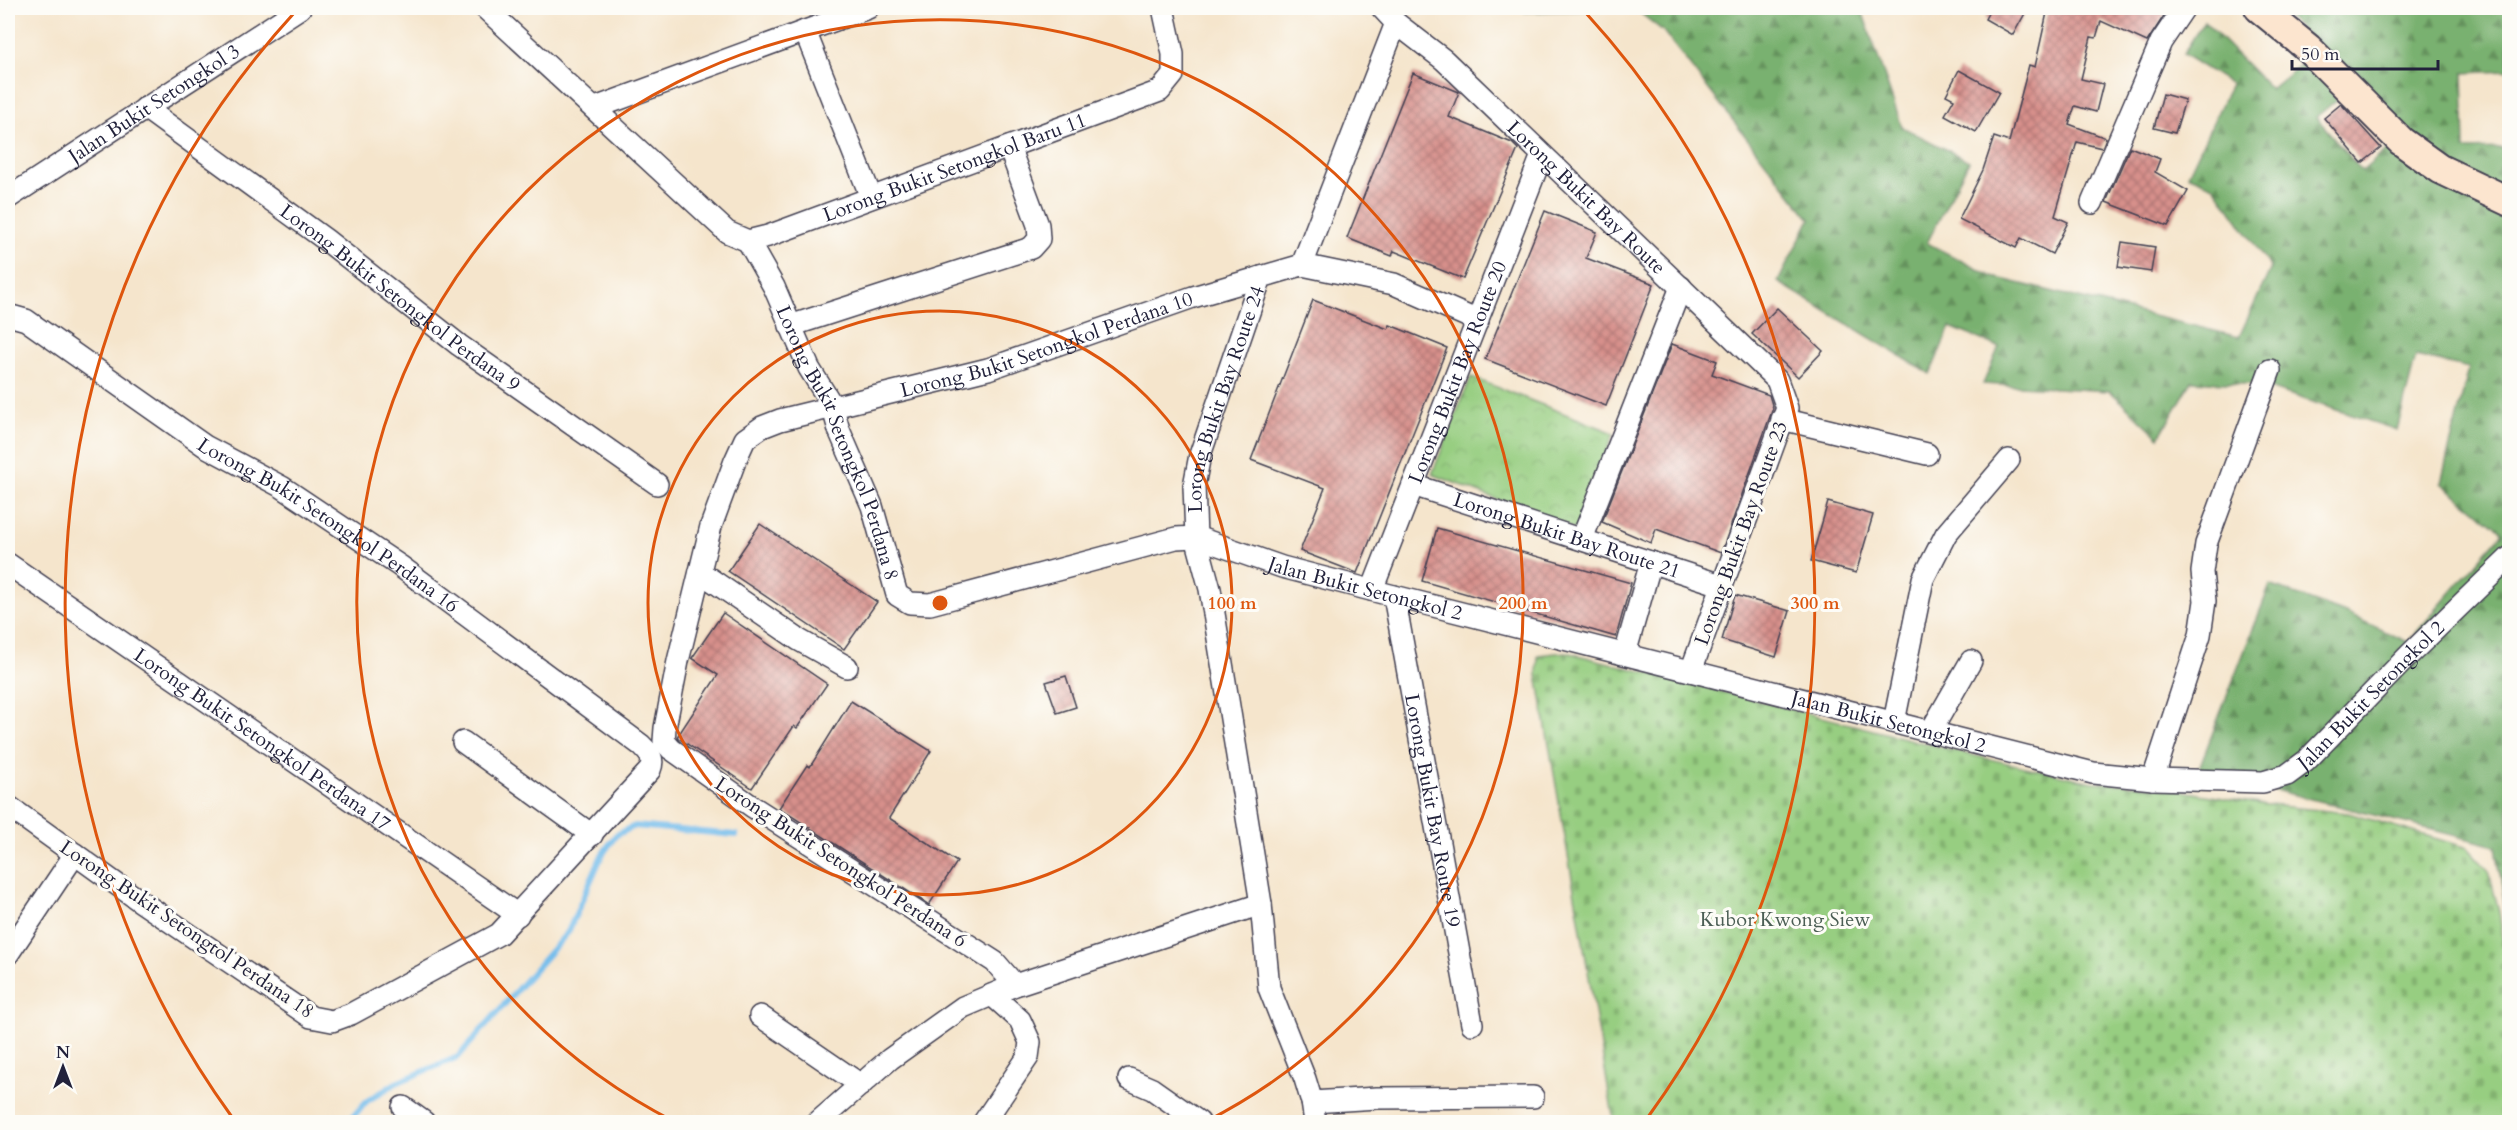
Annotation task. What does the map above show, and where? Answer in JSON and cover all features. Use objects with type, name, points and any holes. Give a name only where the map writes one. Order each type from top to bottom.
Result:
[{"type":"street","name":"Jalan Bukit Setongkol 3","points":[[8,198],[300,8]]},
{"type":"street","points":[[485,8],[727,232],[748,241]]},
{"type":"street","points":[[595,108],[868,8]]},
{"type":"street","name":"Lorong Bukit Setongkol Baru 11","points":[[748,241],[768,236],[1160,91],[1173,75],[1173,54],[1163,8]]},
{"type":"street","name":"Lorong Bukit Bay Route","points":[[1382,8],[1396,23],[1444,60],[1681,287],[1777,381],[1783,394]]},
{"type":"street","points":[[2092,203],[2161,42],[2184,8]]},
{"type":"street","points":[[2259,8],[2308,48],[2401,141],[2440,169],[2510,202]]},
{"type":"street","points":[[1396,23],[1302,265],[1394,284],[1478,321]]},
{"type":"street","points":[[805,31],[871,197]]},
{"type":"street","name":"Lorong Bukit Setongkol Perdana 9","points":[[145,108],[326,240],[459,345],[657,484]]},
{"type":"street","points":[[790,326],[1031,248],[1039,239],[1038,225],[1009,147]]},
{"type":"street","name":"Lorong Bukit Bay Route 20","points":[[1372,590],[1542,155]]},
{"type":"street","name":"Lorong Bukit Setongkol Perdana 8","points":[[748,241],[774,287],[808,368],[832,405],[839,430],[872,506],[897,595],[910,603],[930,604],[1176,538],[1196,537]]},
{"type":"street","name":"Lorong Bukit Bay Route 24","points":[[1302,265],[1261,277],[1200,455],[1194,486],[1196,537],[1210,589],[1261,904],[1269,988],[1313,1112]]},
{"type":"street","name":"Lorong Bukit Setongkol Perdana 10","points":[[664,741],[676,672],[711,526],[745,439],[762,427],[780,420],[832,405],[988,369],[1214,290],[1261,277]]},
{"type":"street","points":[[1582,539],[1681,287]]},
{"type":"street","name":"Lorong Bukit Setongkol Perdana 16","points":[[8,315],[26,320],[206,446],[282,487],[400,566],[641,745]]},
{"type":"street","points":[[2153,779],[2200,635],[2205,601],[2202,572],[2206,544],[2270,370]]},
{"type":"street","name":"Lorong Bukit Bay Route 23","points":[[1691,671],[1786,408],[1783,394]]},
{"type":"street","points":[[1782,419],[1927,454]]},
{"type":"street","points":[[1894,722],[1923,579],[1946,534],[2009,460]]},
{"type":"street","name":"Lorong Bukit Bay Route 21","points":[[1413,485],[1721,585]]},
{"type":"street","name":"Jalan Bukit Setongkol 2","points":[[1196,537],[1282,567],[2093,773],[2153,779],[2263,782],[2287,775],[2306,760],[2510,557]]},
{"type":"street","points":[[1625,654],[1651,562]]},
{"type":"street","name":"Lorong Bukit Setongkol Perdana 17","points":[[8,564],[518,915]]},
{"type":"street","points":[[700,572],[800,640],[847,667]]},
{"type":"street","name":"Lorong Bukit Bay Route 19","points":[[1394,596],[1472,1024]]},
{"type":"street","points":[[1931,732],[1971,660]]},
{"type":"street","name":"Lorong Bukit Setongkol Perdana 6","points":[[664,741],[671,749],[753,807],[994,962],[1015,985]]},
{"type":"street","points":[[463,742],[592,835]]},
{"type":"street","name":"Lorong Bukit Setongtol Perdana 18","points":[[8,806],[311,1017],[332,1021],[351,1014],[499,934],[650,770],[653,762],[651,754],[641,745]]},
{"type":"street","points":[[8,954],[75,854]]},
{"type":"street","points":[[818,1122],[890,1059],[950,1015],[1015,985],[1261,904]]},
{"type":"street","points":[[984,1122],[1028,1057],[1030,1042],[1020,1020],[992,995]]},
{"type":"street","points":[[760,1016],[861,1085]]},
{"type":"street","points":[[1129,1079],[1152,1089],[1199,1122]]},
{"type":"street","points":[[1313,1112],[1377,1098],[1533,1097]]},
{"type":"street","points":[[403,1107],[424,1122]]},
{"type":"green space","points":[[1520,8],[1861,8],[1902,127],[1969,161],[1927,243],[1993,277],[2239,337],[2271,268],[2214,186],[2188,175],[2231,84],[2183,54],[2204,21],[2271,89],[2320,49],[2280,8],[2509,8],[2509,71],[2463,73],[2465,149],[2509,148],[2509,904],[2505,908],[2496,846],[2267,788],[2194,781],[2270,585],[2343,612],[2408,642],[2503,532],[2441,483],[2469,368],[2416,356],[2397,430],[2261,385],[2192,381],[2159,437],[2110,391],[1983,384],[1999,347],[1950,327],[1930,374],[1778,282],[1810,219],[1663,31],[1635,9],[1525,12]],"holes":[[[2344,94],[2389,148],[2362,171],[2316,117]]]},
{"type":"green space","points":[[1471,377],[1614,433],[1575,530],[1432,474]]},
{"type":"green space","name":"Kubor Kwong Siew","points":[[1566,652],[1967,754],[2092,782],[2158,787],[2259,804],[2348,813],[2468,848],[2489,871],[2499,912],[2509,979],[2509,1122],[1614,1122],[1537,675],[1538,655]]},
{"type":"building","points":[[1991,8],[2028,8],[2013,35],[1985,19]]},
{"type":"building","points":[[2048,8],[2169,8],[2147,42],[2101,21],[2096,38],[2091,37],[2081,79],[2103,84],[2096,112],[2075,106],[2069,124],[2106,138],[2102,148],[2077,142],[2055,216],[2068,222],[2052,254],[2021,238],[2016,248],[1959,219],[1983,170],[1994,137],[2009,142],[2029,65],[2035,67]]},
{"type":"building","points":[[1959,70],[1999,92],[1976,132],[1945,115],[1954,99],[1946,95]]},
{"type":"building","points":[[1413,73],[1459,92],[1449,117],[1512,143],[1518,149],[1463,279],[1394,251],[1392,256],[1347,238]]},
{"type":"building","points":[[2163,94],[2185,100],[2175,133],[2154,128]]},
{"type":"building","points":[[2341,104],[2381,148],[2362,163],[2324,118]]},
{"type":"building","points":[[2130,147],[2160,159],[2155,172],[2188,191],[2168,226],[2106,202]]},
{"type":"building","points":[[1545,211],[1597,232],[1586,258],[1654,284],[1606,406],[1485,359]]},
{"type":"building","points":[[2122,242],[2155,247],[2151,272],[2118,267]]},
{"type":"building","points":[[1313,300],[1388,329],[1390,325],[1447,348],[1357,573],[1300,551],[1325,488],[1251,460]]},
{"type":"building","points":[[1777,308],[1823,351],[1798,377],[1752,334]]},
{"type":"building","points":[[1672,344],[1717,361],[1712,374],[1769,395],[1773,408],[1721,553],[1656,529],[1651,543],[1602,522]]},
{"type":"building","points":[[1828,502],[1873,515],[1856,573],[1811,561]]},
{"type":"building","points":[[760,524],[877,602],[844,649],[728,571]]},
{"type":"building","points":[[1437,528],[1631,583],[1616,637],[1422,581]]},
{"type":"building","points":[[1735,595],[1790,611],[1776,657],[1722,640]]},
{"type":"building","points":[[723,613],[827,684],[797,728],[794,726],[752,788],[677,737],[718,675],[692,658]]},
{"type":"building","points":[[1066,676],[1076,707],[1057,713],[1046,682]]},
{"type":"building","points":[[851,701],[931,751],[889,818],[957,862],[929,905],[779,808],[807,765],[810,767]]},
{"type":"waterway","points":[[348,1122],[367,1101],[396,1083],[458,1057],[568,932],[602,855],[616,835],[635,826],[736,835]]}]
